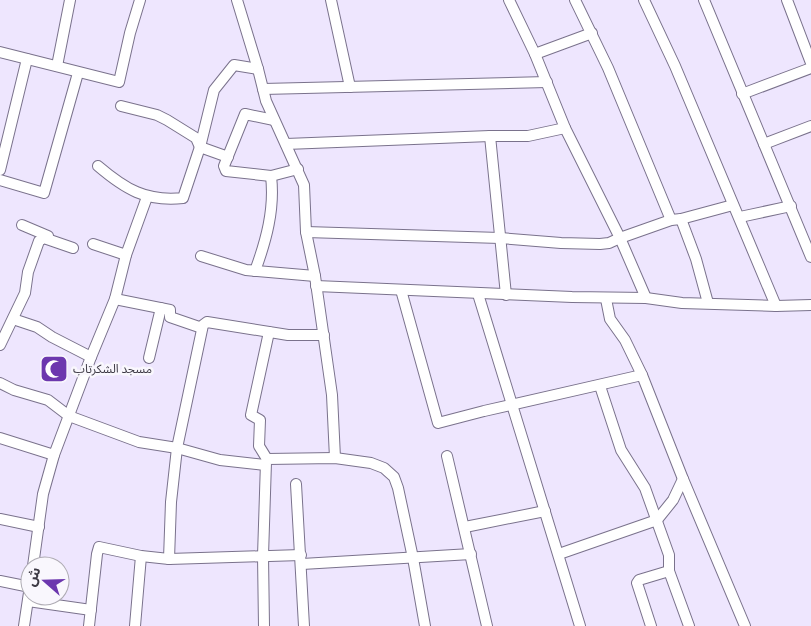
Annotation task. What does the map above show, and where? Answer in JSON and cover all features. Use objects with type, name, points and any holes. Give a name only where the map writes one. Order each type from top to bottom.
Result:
[{"type":"street","points":[[57,66],[70,0]]},
{"type":"street","points":[[0,52],[119,82],[130,33],[140,0]]},
{"type":"street","points":[[237,0],[266,101],[304,185],[306,232],[316,281],[332,395],[335,458]]},
{"type":"street","points":[[331,0],[350,87]]},
{"type":"street","points":[[509,0],[535,54],[565,128],[620,238],[646,298]]},
{"type":"street","points":[[644,0],[675,66],[776,306]]},
{"type":"street","points":[[704,0],[811,257]]},
{"type":"street","points":[[786,0],[811,63]]},
{"type":"street","points":[[578,1],[676,220],[696,259],[708,304]]},
{"type":"street","points":[[535,54],[592,33]]},
{"type":"street","points":[[0,170],[28,59]]},
{"type":"street","points":[[98,166],[124,187],[147,197],[183,198],[200,147],[214,90],[234,65],[258,68]]},
{"type":"street","points":[[742,94],[811,68]]},
{"type":"street","points":[[0,180],[44,193],[78,73]]},
{"type":"street","points":[[263,89],[547,82]]},
{"type":"street","points":[[121,106],[157,115],[196,138],[200,147],[228,158]]},
{"type":"street","points":[[274,120],[245,114],[224,166],[226,171],[271,176],[298,169]]},
{"type":"street","points":[[764,144],[811,126]]},
{"type":"street","points":[[286,144],[528,136],[565,128]]},
{"type":"street","points":[[490,136],[506,295]]},
{"type":"street","points":[[255,271],[269,227],[272,189],[271,176]]},
{"type":"street","points":[[35,556],[43,494],[54,455],[115,299],[126,255],[147,197]]},
{"type":"street","points":[[306,232],[500,238],[600,244],[609,243],[676,220],[733,205]]},
{"type":"street","points":[[740,217],[791,206]]},
{"type":"street","points":[[22,225],[48,236],[47,240]]},
{"type":"street","points":[[0,345],[25,293],[28,272],[39,241],[44,238],[72,248]]},
{"type":"street","points":[[93,244],[126,255]]},
{"type":"street","points":[[201,256],[255,271],[316,281],[401,290],[606,299],[646,298],[682,304],[811,305]]},
{"type":"street","points":[[401,290],[438,423],[642,375]]},
{"type":"street","points":[[478,294],[580,626]]},
{"type":"street","points":[[115,299],[170,310],[170,317],[202,328]]},
{"type":"street","points":[[606,299],[610,319],[626,340],[642,375],[683,479],[745,626]]},
{"type":"street","points":[[149,358],[161,308]]},
{"type":"street","points":[[13,319],[37,327],[91,357]]},
{"type":"street","points":[[169,559],[171,502],[176,448],[202,325],[207,322],[288,335],[324,335]]},
{"type":"street","points":[[264,626],[263,556],[265,549],[266,462],[259,446],[260,420],[251,415],[269,332]]},
{"type":"street","points":[[0,383],[14,390],[48,400],[69,416],[139,442],[176,448],[220,460],[266,462],[335,458],[371,463],[384,468],[394,477],[398,488],[426,626]]},
{"type":"street","points":[[600,386],[622,450],[645,488],[657,520],[669,555],[669,571],[688,626]]},
{"type":"street","points":[[0,438],[54,455]]},
{"type":"street","points":[[447,456],[487,626]]},
{"type":"street","points":[[558,554],[657,520],[673,500],[683,479]]},
{"type":"street","points":[[296,484],[304,626]]},
{"type":"street","points":[[465,527],[545,511]]},
{"type":"street","points":[[0,519],[39,527]]},
{"type":"street","points":[[90,626],[99,547],[141,556],[169,559],[263,556],[301,560],[413,558],[471,554]]},
{"type":"street","points":[[135,626],[141,556]]},
{"type":"street","points":[[651,626],[637,583],[639,580],[669,571]]},
{"type":"street","points":[[0,581],[20,585]]},
{"type":"street","points":[[24,626],[27,606]]},
{"type":"street","points":[[63,606],[91,610]]},
{"type":"place","name":"مسجد الشكرتاب","points":[[54,369]]}]
